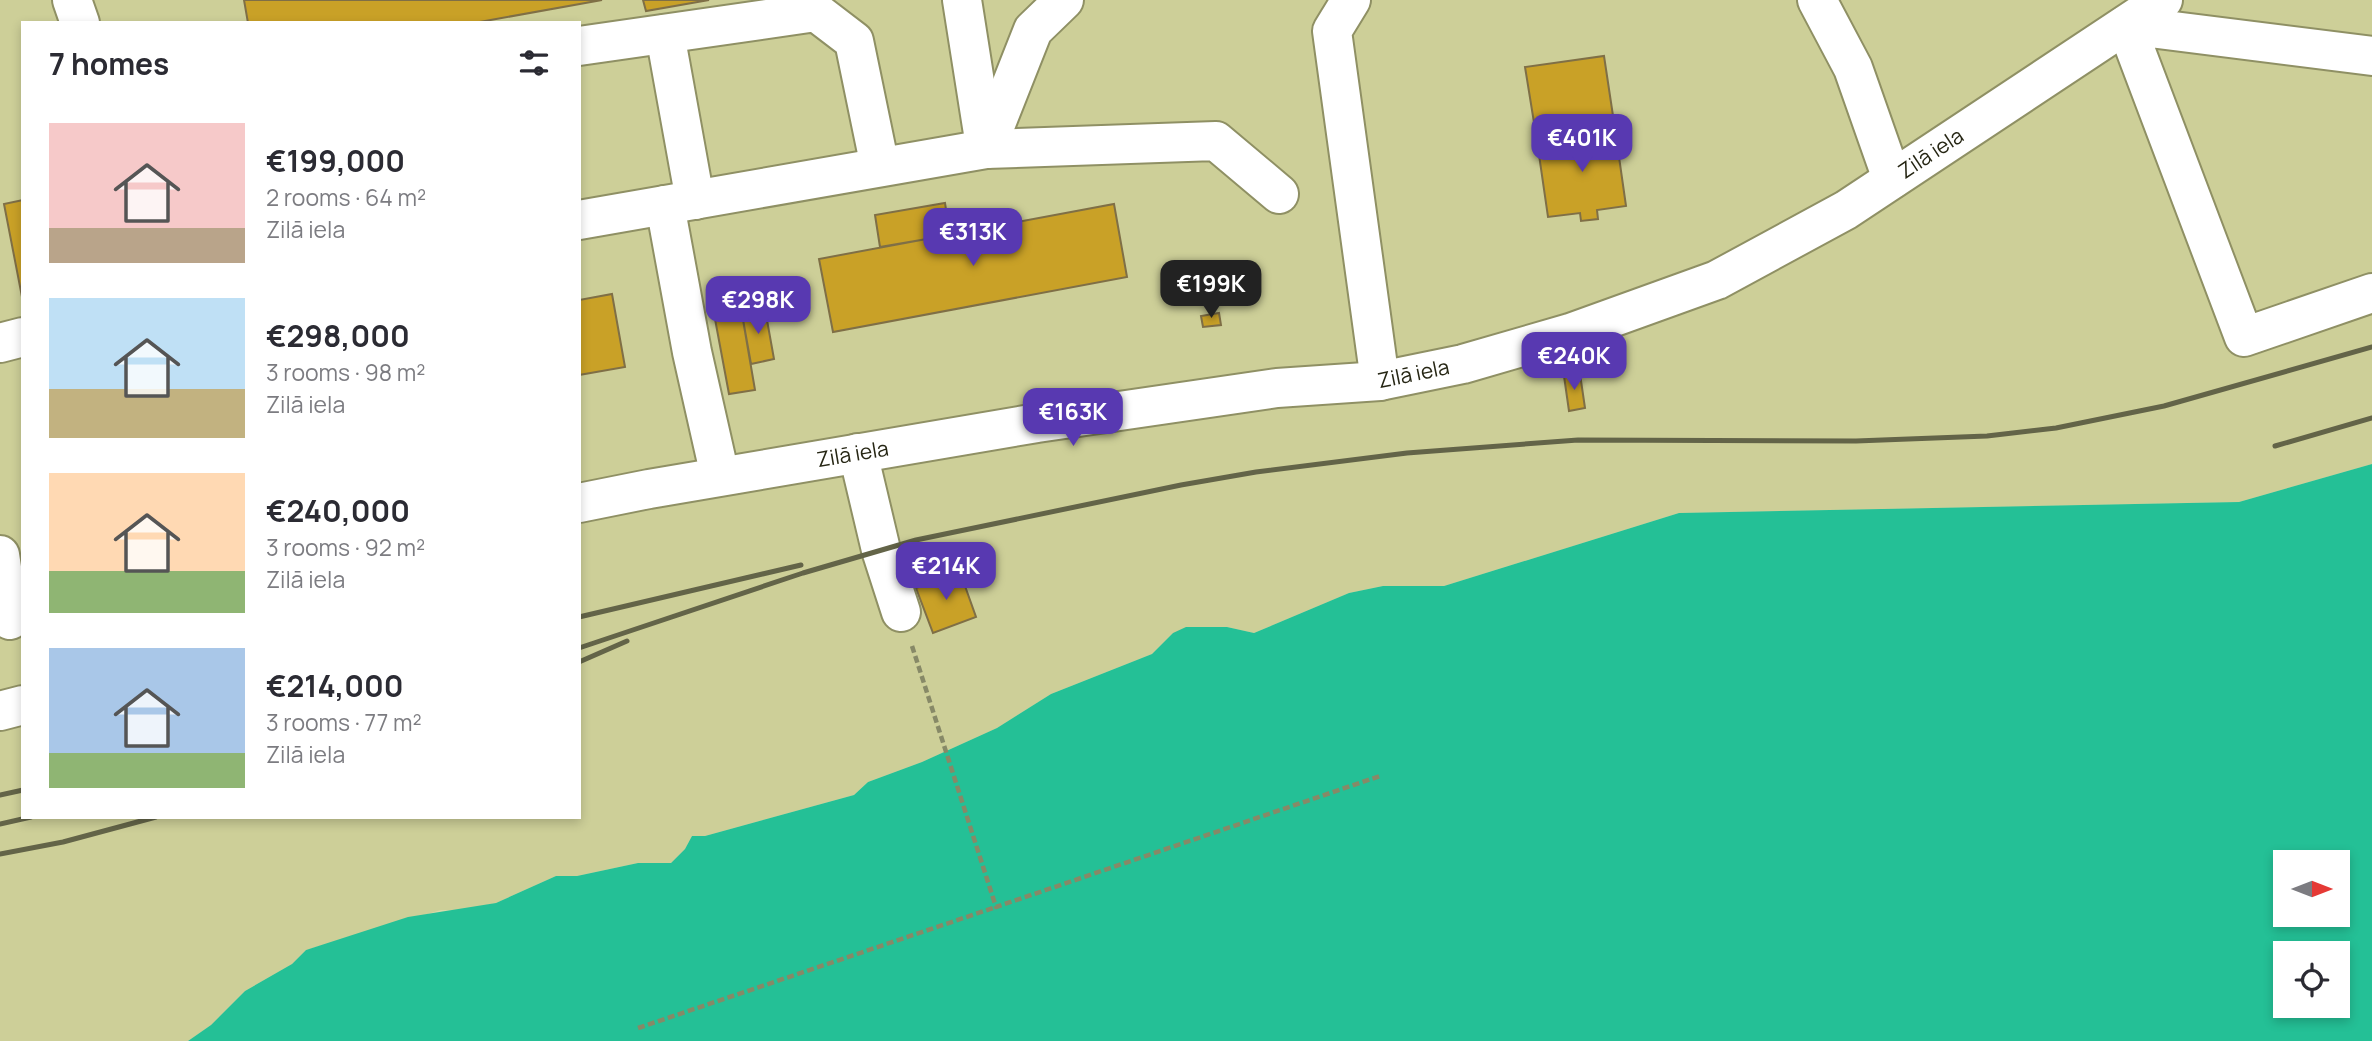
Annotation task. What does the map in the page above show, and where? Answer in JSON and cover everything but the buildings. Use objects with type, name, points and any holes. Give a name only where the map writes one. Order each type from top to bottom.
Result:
[{"type":"street","points":[[72,0],[79,21]]},
{"type":"street","points":[[962,0],[986,149]]},
{"type":"street","points":[[986,149],[1033,30],[1064,0]]},
{"type":"street","points":[[1351,0],[1332,31],[1380,381]]},
{"type":"street","points":[[1817,0],[1853,68],[1892,179]]},
{"type":"street","name":"Zilā iela","points":[[581,503],[1037,423],[1277,388],[1380,381],[1463,364],[1552,338],[1717,280],[1846,210],[2163,0]]},
{"type":"street","points":[[581,46],[816,12],[854,41],[880,167]]},
{"type":"street","points":[[2372,56],[2126,25],[2244,337],[2372,293]]},
{"type":"street","points":[[665,34],[692,352],[720,477]]},
{"type":"street","points":[[581,220],[986,149],[1216,141],[1279,194]]},
{"type":"street","points":[[0,343],[21,338]]},
{"type":"street","points":[[858,453],[880,548],[901,612]]},
{"type":"street","points":[[0,555],[11,620]]},
{"type":"street","points":[[0,711],[21,706]]},
{"type":"path","points":[[901,612],[996,907]]},
{"type":"path","points":[[638,1028],[1380,776]]},
{"type":"shaded area","points":[[0,0],[2372,0],[2372,464],[2239,502],[1679,513],[1444,586],[1383,586],[1349,593],[1254,633],[1227,627],[1173,633],[1152,654],[1051,694],[997,728],[922,762],[868,782],[854,795],[705,836],[692,836],[685,849],[671,863],[638,863],[577,876],[556,876],[496,903],[462,910],[441,910],[306,950],[292,964],[245,991],[211,1025],[188,1041],[0,1041]]},
{"type":"shaded area","points":[[2372,464],[2372,1041],[188,1041],[211,1025],[245,991],[292,964],[306,950],[408,917],[496,903],[556,876],[577,876],[638,863],[671,863],[685,849],[692,836],[705,836],[854,795],[868,782],[922,762],[997,728],[1051,694],[1152,654],[1173,633],[1186,627],[1227,627],[1254,633],[1349,593],[1383,586],[1444,586],[1679,513],[2239,502]]},
{"type":"railway","points":[[581,647],[803,573],[916,540],[1256,472],[1407,453],[1578,440],[1856,441],[1987,436],[2056,428],[2164,406],[2372,347]]},
{"type":"railway","points":[[2275,446],[2372,418]]},
{"type":"railway","points":[[581,617],[801,565]]},
{"type":"railway","points":[[581,661],[627,641]]},
{"type":"railway","points":[[0,795],[21,790]]},
{"type":"railway","points":[[0,824],[22,819]]},
{"type":"railway","points":[[0,854],[63,842],[149,819]]}]
